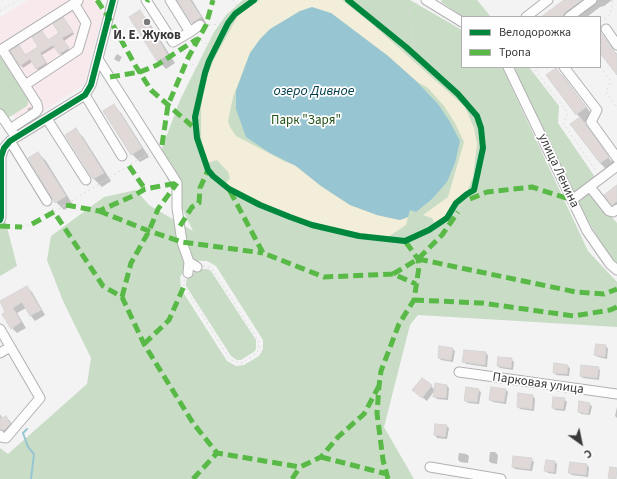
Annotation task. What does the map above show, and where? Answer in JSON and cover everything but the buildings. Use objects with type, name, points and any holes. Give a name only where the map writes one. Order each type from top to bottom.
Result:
[{"type":"street","points":[[0,220],[1,157],[4,148],[13,140],[85,95],[91,85],[113,0]]},
{"type":"street","points":[[146,0],[173,42],[200,25]]},
{"type":"street","points":[[170,0],[190,32]]},
{"type":"street","points":[[426,0],[461,21]]},
{"type":"street","points":[[527,16],[548,0]]},
{"type":"street","points":[[569,16],[592,0]]},
{"type":"street","points":[[10,129],[36,112],[38,109],[37,104],[25,85],[2,48],[77,2],[86,23],[78,50],[25,85]]},
{"type":"street","points":[[603,26],[617,45]]},
{"type":"street","points":[[98,58],[177,183],[177,208],[182,242],[188,262],[188,273]]},
{"type":"street","name":"улица Ленина","points":[[508,68],[587,231],[610,264],[617,270]]},
{"type":"street","points":[[565,68],[597,110],[591,122],[617,158]]},
{"type":"street","points":[[85,95],[122,156]]},
{"type":"street","points":[[0,114],[10,129],[13,140],[47,201]]},
{"type":"street","points":[[47,119],[86,180]]},
{"type":"street","points":[[572,200],[617,166]]},
{"type":"street","points":[[590,187],[609,211],[613,212],[617,209]]},
{"type":"street","points":[[188,262],[198,267]]},
{"type":"street","points":[[0,329],[40,398],[6,438],[1,437],[0,435]]},
{"type":"street","points":[[0,353],[10,347]]},
{"type":"street","name":"Парковая улица","points":[[459,372],[617,394]]},
{"type":"street","points":[[430,467],[501,479]]},
{"type":"path","points":[[0,11],[18,0]]},
{"type":"path","points":[[225,30],[235,14],[233,0]]},
{"type":"path","points":[[389,32],[383,27],[422,0]]},
{"type":"path","points":[[603,26],[610,14],[613,0]]},
{"type":"path","points":[[409,9],[416,56]]},
{"type":"path","points":[[200,25],[235,14]]},
{"type":"path","points":[[190,32],[214,53],[218,43]]},
{"type":"path","points":[[177,40],[204,80]]},
{"type":"path","points":[[406,47],[422,61]]},
{"type":"path","points":[[432,71],[461,58]]},
{"type":"path","points":[[427,66],[437,75]]},
{"type":"path","points":[[521,81],[539,68]]},
{"type":"path","points":[[601,68],[611,81],[606,92],[617,107]]},
{"type":"path","points":[[536,70],[568,113],[563,123],[601,178]]},
{"type":"path","points":[[202,88],[205,73]]},
{"type":"path","points":[[513,87],[482,138],[544,224],[563,245],[591,272],[617,285]]},
{"type":"path","points":[[195,117],[196,131]]},
{"type":"path","points":[[47,201],[54,212],[196,124]]},
{"type":"path","points":[[218,181],[235,192]]},
{"type":"path","points":[[177,183],[200,188],[229,189]]},
{"type":"path","points":[[461,199],[474,188]]},
{"type":"path","points":[[444,220],[458,212],[470,200],[474,188]]},
{"type":"path","points":[[444,220],[453,208]]},
{"type":"path","points":[[297,220],[312,225]]},
{"type":"path","points":[[286,262],[304,222]]},
{"type":"path","points":[[22,227],[32,224]]},
{"type":"path","points":[[198,267],[208,267],[213,270],[258,340],[259,349],[257,353],[242,363],[233,362],[229,358],[184,286],[184,281],[188,273],[198,267]]},
{"type":"shaded area","points":[[28,0],[94,0],[103,13],[84,85],[20,126],[0,95],[0,17]]},
{"type":"green space","name":"Парк \"Заря\"","points":[[243,0],[410,0],[461,29],[461,68],[502,68],[588,251],[617,282],[617,327],[418,315],[410,325],[384,427],[414,479],[0,479],[0,448],[8,454],[87,384],[91,358],[63,301],[47,260],[51,236],[104,197],[136,190],[149,205],[193,231],[158,159],[180,100],[214,32],[226,15]],"holes":[[[198,261],[207,261],[216,266],[263,340],[263,349],[259,356],[244,365],[236,366],[227,361],[181,289],[180,277],[185,270]]]},
{"type":"green space","points":[[442,0],[477,0],[490,16],[462,16],[441,2]]},
{"type":"green space","points":[[0,56],[29,99],[27,106],[0,123]]},
{"type":"green space","points":[[514,68],[530,68],[559,106],[558,123],[595,177],[585,186],[617,223],[617,263],[611,258],[581,210]]},
{"type":"green space","points":[[0,200],[17,266],[0,276]]},
{"type":"green space","points":[[199,269],[208,269],[211,271],[256,340],[255,351],[241,360],[237,360],[231,356],[186,286],[187,278]]},
{"type":"sand","points":[[260,0],[342,0],[372,24],[465,107],[474,128],[477,144],[473,177],[467,192],[455,202],[445,217],[435,224],[432,218],[423,215],[448,197],[464,142],[455,123],[444,106],[428,88],[416,81],[388,56],[331,13],[261,38],[250,53],[233,97],[228,121],[230,127],[236,136],[296,166],[321,186],[350,205],[377,215],[400,220],[408,217],[406,225],[388,237],[359,235],[302,219],[236,190],[226,183],[230,178],[228,172],[217,160],[208,163],[202,151],[201,109],[204,84],[214,59],[239,14]]},
{"type":"water","name":"озеро Дивное","points":[[312,7],[331,13],[388,56],[416,81],[438,104],[460,141],[455,163],[447,182],[432,199],[416,212],[410,210],[408,217],[400,220],[377,215],[350,205],[321,186],[296,166],[270,153],[246,137],[236,109],[236,91],[250,53],[270,29],[300,11]]},
{"type":"waterway","points":[[27,429],[23,433],[28,447],[34,454],[31,479]]},
{"type":"marked path","points":[[97,0],[151,90],[192,126]]},
{"type":"marked path","points":[[162,145],[168,105],[188,58],[206,25],[213,0]]},
{"type":"marked path","points":[[110,77],[140,72],[157,65],[197,39]]},
{"type":"marked path","points":[[129,166],[145,189]]},
{"type":"marked path","points":[[180,226],[192,207],[199,203],[200,188],[208,170]]},
{"type":"marked path","points":[[66,205],[99,211],[145,189],[177,183]]},
{"type":"marked path","points":[[122,297],[131,263],[149,231],[158,209],[177,183]]},
{"type":"marked path","points":[[470,199],[487,192],[532,187],[572,200]]},
{"type":"marked path","points":[[230,191],[263,253],[324,277],[393,274],[416,284]]},
{"type":"marked path","points":[[99,211],[149,231],[182,242],[263,253]]},
{"type":"marked path","points":[[32,224],[54,212],[103,286],[122,297],[144,344],[193,423],[217,453],[300,467],[321,457],[338,437],[364,414],[379,386]]},
{"type":"marked path","points":[[393,274],[418,259],[442,235],[458,212]]},
{"type":"marked path","points":[[0,226],[22,227]]},
{"type":"marked path","points":[[388,479],[383,460],[377,413],[381,371],[399,324],[414,300],[419,267],[418,259],[405,241]]},
{"type":"marked path","points":[[418,259],[576,292],[604,294],[617,289]]},
{"type":"marked path","points":[[144,344],[169,320],[184,286]]},
{"type":"marked path","points":[[414,300],[482,303],[574,316],[610,310],[617,307]]},
{"type":"marked path","points":[[193,479],[217,453]]},
{"type":"marked path","points":[[321,457],[387,474]]},
{"type":"marked path","points":[[292,479],[300,467]]},
{"type":"cycle path","points":[[0,220],[1,157],[4,148],[10,141],[85,95],[91,85],[113,0]]},
{"type":"cycle path","points":[[254,0],[235,14],[228,23],[209,61],[205,73],[195,117],[197,138],[208,170],[229,189],[260,205],[312,225],[359,236],[405,241],[429,230],[447,218],[456,203],[474,190],[483,148],[481,128],[477,116],[458,94],[406,47],[348,0]]},
{"type":"place","name":"И. Е. Жуков","points":[[147,22]]}]
